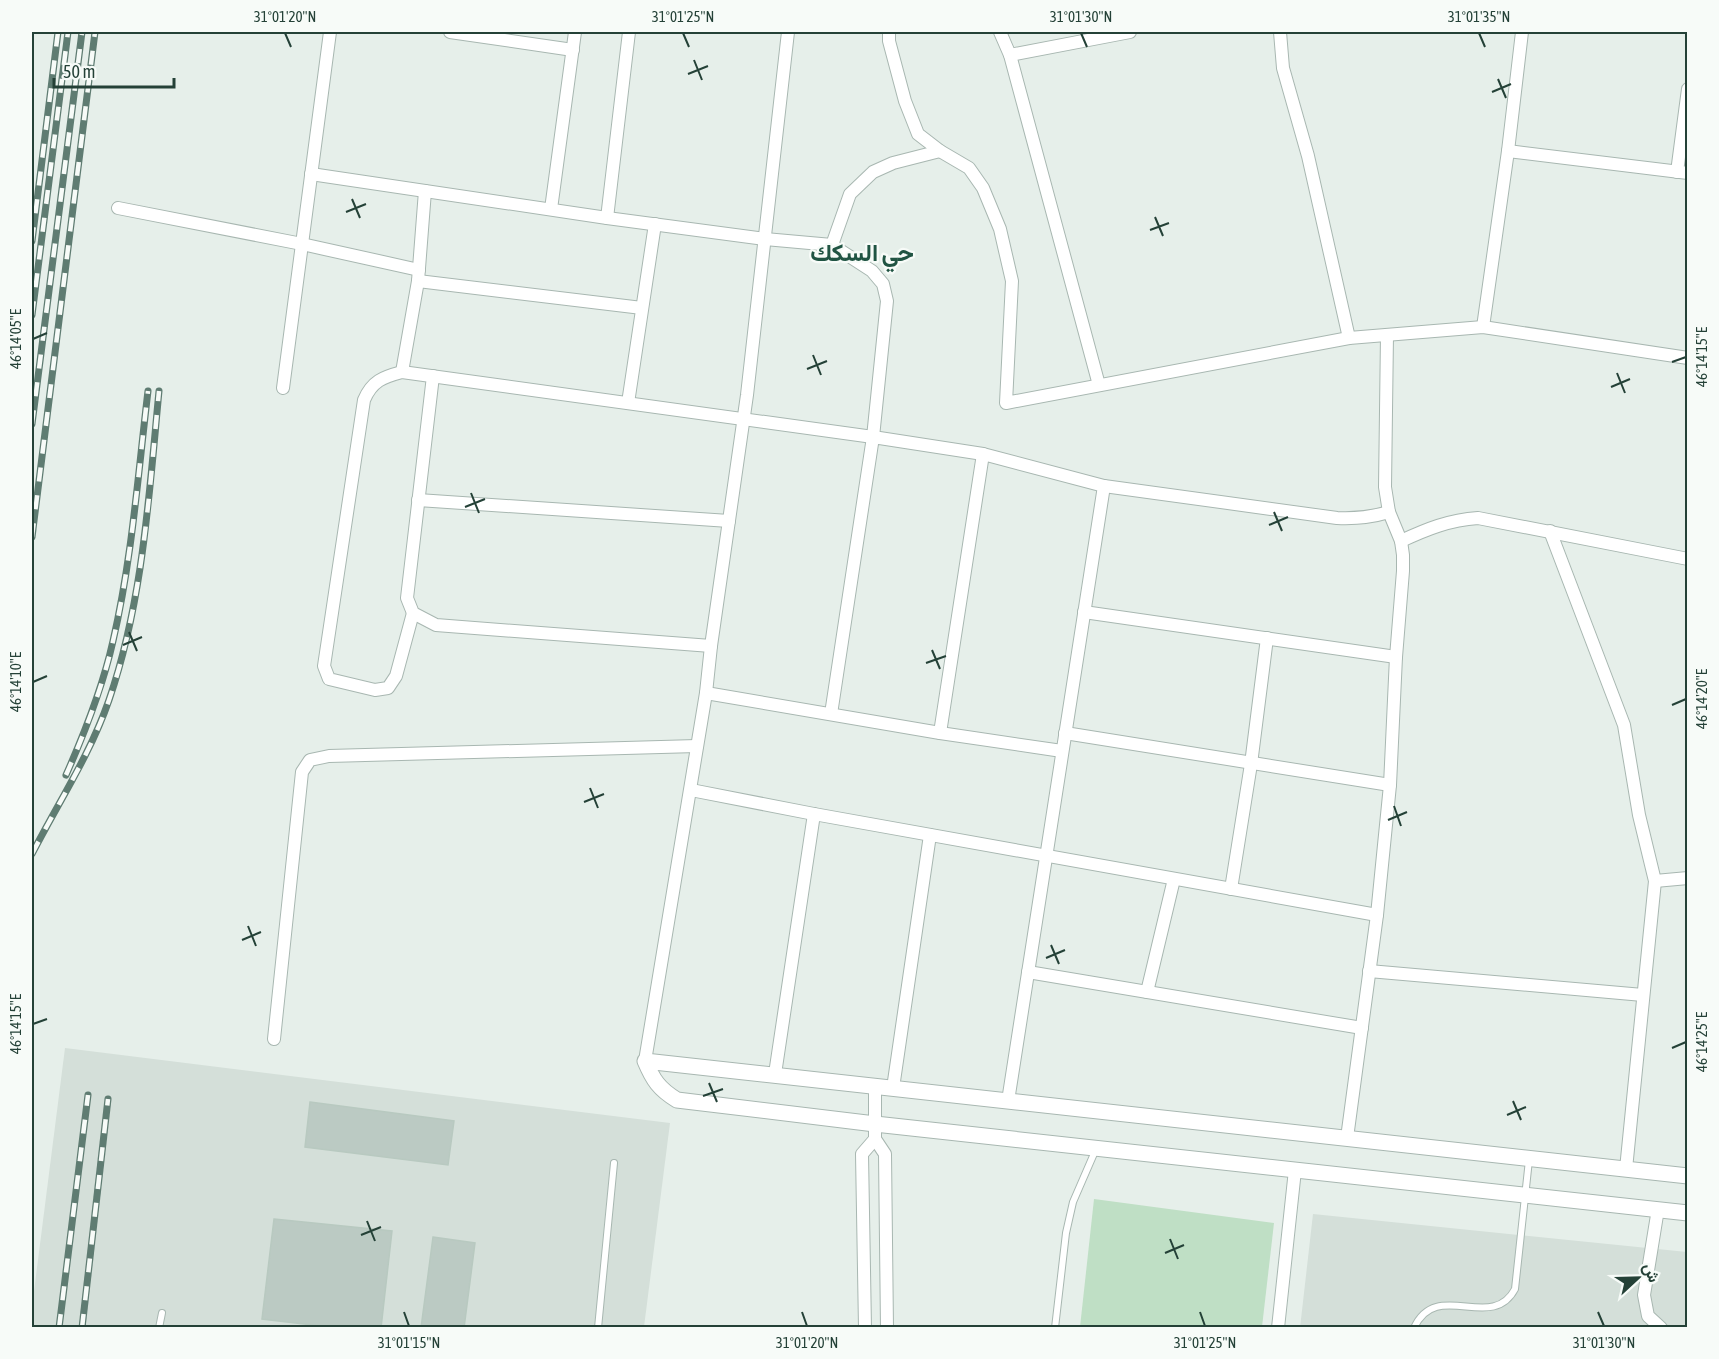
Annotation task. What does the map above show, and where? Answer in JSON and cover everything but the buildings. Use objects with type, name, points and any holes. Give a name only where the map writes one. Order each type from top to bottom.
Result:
[{"type":"street","points":[[283,388],[330,32]]},
{"type":"street","points":[[450,32],[573,50]]},
{"type":"street","points":[[551,209],[575,32]]},
{"type":"street","points":[[607,218],[629,32]]},
{"type":"street","points":[[788,32],[744,419],[706,693],[645,1061],[651,1076],[662,1091],[677,1100],[875,1132],[1096,1148],[1688,1213]]},
{"type":"street","points":[[889,32],[889,41],[905,100],[918,134],[940,151],[969,168],[982,188],[1000,229],[1012,281],[1005,403],[1349,338],[1483,327],[1688,358]]},
{"type":"street","points":[[1000,32],[1010,56],[1099,385]]},
{"type":"street","points":[[1010,56],[1130,32]]},
{"type":"street","points":[[1280,32],[1283,68],[1308,156],[1349,338]]},
{"type":"street","points":[[1483,327],[1522,32]]},
{"type":"street","points":[[1508,150],[1682,172],[1688,89]]},
{"type":"street","points":[[832,245],[850,194],[873,172],[893,163],[940,151]]},
{"type":"street","points":[[311,174],[607,218],[765,239],[832,245],[872,271],[883,284],[887,301],[873,437],[831,714]]},
{"type":"street","points":[[402,372],[418,276],[425,191]]},
{"type":"street","points":[[118,208],[302,244],[418,276],[642,308]]},
{"type":"street","points":[[628,403],[655,224]]},
{"type":"street","points":[[1347,1138],[1377,915],[1390,785],[1403,571],[1401,541],[1389,512],[1385,487],[1387,335]]},
{"type":"street","points":[[433,376],[407,598],[413,613],[396,676],[388,688],[375,690],[329,679],[324,666],[364,400],[369,388],[385,377],[402,372],[433,376],[873,437],[983,454],[1104,486],[1337,518],[1361,518],[1389,512]]},
{"type":"street","points":[[940,733],[983,454]]},
{"type":"street","points":[[1008,1101],[1104,486]]},
{"type":"street","points":[[418,500],[729,521]]},
{"type":"street","points":[[1401,541],[1429,528],[1460,519],[1478,518],[1688,559]]},
{"type":"street","points":[[1550,531],[1624,725],[1639,816],[1655,881],[1626,1169]]},
{"type":"street","points":[[1084,612],[1396,657]]},
{"type":"street","points":[[413,613],[436,625],[711,646]]},
{"type":"street","points":[[1231,889],[1268,638]]},
{"type":"street","points":[[706,693],[940,733],[1062,751]]},
{"type":"street","points":[[1065,733],[1390,785]]},
{"type":"street","points":[[274,1039],[302,772],[310,760],[329,756],[697,746]]},
{"type":"street","points":[[691,790],[1377,915]]},
{"type":"street","points":[[775,1074],[814,814]]},
{"type":"street","points":[[893,1088],[930,835]]},
{"type":"street","points":[[1655,881],[1688,878]]},
{"type":"street","points":[[1148,992],[1174,879]]},
{"type":"street","points":[[1369,971],[1643,995]]},
{"type":"street","points":[[1028,972],[1362,1028]]},
{"type":"street","points":[[645,1061],[1688,1176]]},
{"type":"street","points":[[875,1086],[875,1132],[885,1154],[887,1328]]},
{"type":"street","points":[[865,1328],[862,1154],[875,1132]]},
{"type":"street","points":[[1278,1328],[1295,1170]]},
{"type":"street","points":[[1658,1209],[1644,1295],[1648,1316],[1661,1328]]},
{"type":"lane","points":[[1055,1328],[1066,1233],[1073,1202],[1096,1148]]},
{"type":"lane","points":[[1414,1328],[1424,1313],[1432,1308],[1442,1305],[1493,1308],[1503,1305],[1510,1298],[1515,1289],[1530,1158]]},
{"type":"lane","points":[[598,1328],[614,1163]]},
{"type":"lane","points":[[159,1328],[162,1313]]},
{"type":"shaded area","points":[[65,1048],[670,1123],[644,1327],[32,1328],[32,1307]]},
{"type":"shaded area","points":[[1313,1214],[1687,1252],[1687,1327],[1300,1328]]},
{"type":"green space","points":[[1094,1199],[1274,1223],[1262,1327],[1080,1327]]},
{"type":"railway","points":[[32,241],[58,32]]},
{"type":"railway","points":[[32,315],[68,32]]},
{"type":"railway","points":[[32,424],[82,32]]},
{"type":"railway","points":[[32,537],[95,32]]},
{"type":"railway","points":[[66,775],[93,709],[120,610],[130,548],[148,391]]},
{"type":"railway","points":[[32,854],[93,740],[121,663],[143,547],[159,391]]},
{"type":"railway","points":[[59,1328],[88,1095]]},
{"type":"railway","points":[[82,1328],[108,1099]]},
{"type":"district","name":"حي السكك","points":[[862,253]]}]
